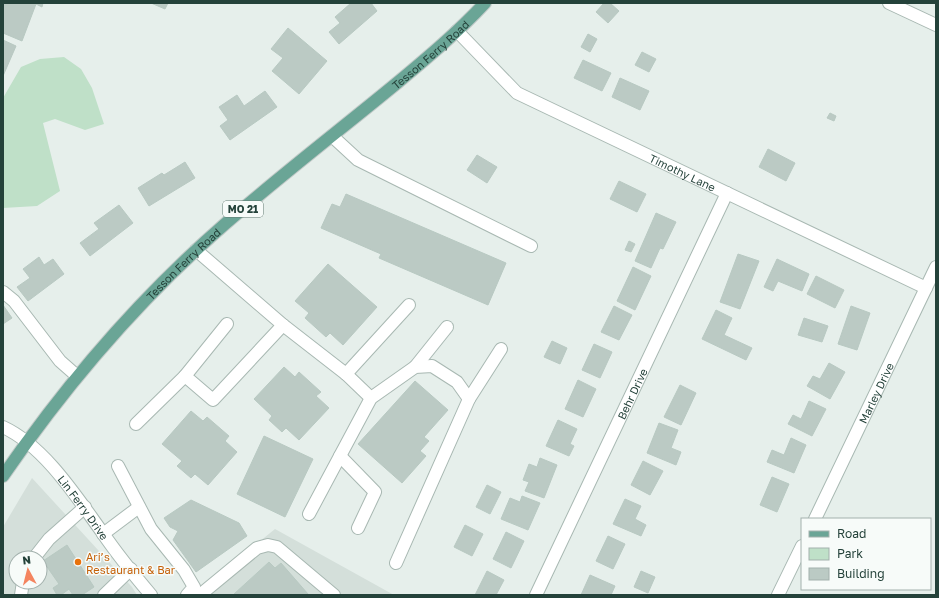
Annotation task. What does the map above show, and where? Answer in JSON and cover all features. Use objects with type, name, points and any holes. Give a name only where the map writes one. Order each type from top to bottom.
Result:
[{"type":"main road","name":"Tesson Ferry Road","points":[[3,476],[27,441],[77,376],[138,307],[196,250],[457,31],[485,3]]},
{"type":"street","points":[[889,3],[936,25]]},
{"type":"street","name":"Timothy Lane","points":[[457,31],[517,93],[926,288]]},
{"type":"street","points":[[332,136],[358,160],[531,246]]},
{"type":"street","name":"Behr Drive","points":[[536,595],[727,193]]},
{"type":"street","points":[[196,250],[283,325],[346,374],[371,398]]},
{"type":"street","name":"Marley Drive","points":[[815,518],[936,267]]},
{"type":"street","points":[[3,292],[14,301],[60,361],[77,376]]},
{"type":"street","points":[[346,374],[409,304]]},
{"type":"street","points":[[136,424],[185,376],[227,324]]},
{"type":"street","points":[[185,376],[213,400],[283,325]]},
{"type":"street","points":[[309,514],[371,398],[415,367],[447,327]]},
{"type":"street","points":[[396,564],[469,398],[501,348]]},
{"type":"street","points":[[415,367],[432,366],[444,372],[457,382],[469,398]]},
{"type":"street","name":"Lin Ferry Drive","points":[[3,427],[27,441],[51,466],[85,507],[103,534],[151,595]]},
{"type":"street","points":[[340,456],[374,492],[358,528]]},
{"type":"street","points":[[118,466],[152,529],[184,570],[195,593],[258,548],[268,545],[277,547],[334,595]]},
{"type":"street","points":[[40,550],[49,539],[85,507]]},
{"type":"street","points":[[103,534],[139,507]]},
{"type":"street","points":[[778,595],[801,548]]},
{"type":"street","points":[[104,595],[131,569]]},
{"type":"shaded area","points":[[32,478],[132,587],[137,595],[3,595],[3,527]]},
{"type":"shaded area","points":[[275,529],[394,595],[194,595]]},
{"type":"green space","points":[[64,57],[81,69],[92,88],[104,124],[85,130],[55,119],[43,123],[60,191],[37,206],[3,208],[3,98],[21,67],[40,59]]},
{"type":"building","points":[[3,3],[43,3],[42,7],[36,4],[22,41],[3,33]]},
{"type":"building","points":[[151,3],[168,3],[165,9]]},
{"type":"building","points":[[351,3],[371,3],[377,11],[339,44],[329,32],[340,23],[335,17]]},
{"type":"building","points":[[604,3],[610,3],[619,11],[608,23],[596,12]]},
{"type":"building","points":[[288,28],[327,61],[299,94],[272,71],[283,58],[271,49]]},
{"type":"building","points":[[588,34],[597,39],[590,52],[581,47]]},
{"type":"building","points":[[3,40],[16,46],[3,76]]},
{"type":"building","points":[[642,52],[656,59],[649,72],[635,65]]},
{"type":"building","points":[[583,60],[611,73],[602,91],[574,78]]},
{"type":"building","points":[[620,78],[649,91],[640,110],[612,97]]},
{"type":"building","points":[[265,91],[277,107],[230,140],[220,126],[228,120],[219,107],[237,95],[244,106]]},
{"type":"building","points":[[830,113],[836,116],[834,121],[827,118]]},
{"type":"building","points":[[768,149],[795,163],[786,181],[759,167]]},
{"type":"building","points":[[477,155],[497,167],[487,183],[467,170]]},
{"type":"building","points":[[185,162],[195,178],[149,206],[138,188],[162,173],[164,175]]},
{"type":"building","points":[[619,181],[646,194],[637,212],[610,199]]},
{"type":"building","points":[[346,194],[506,263],[488,305],[379,258],[381,254],[321,228],[332,204],[340,207]]},
{"type":"building","points":[[119,205],[133,223],[90,256],[80,243],[99,229],[94,223]]},
{"type":"building","points":[[656,213],[676,222],[663,249],[660,248],[651,268],[635,261]]},
{"type":"building","points":[[629,241],[635,244],[631,252],[625,250]]},
{"type":"building","points":[[738,254],[759,261],[740,309],[720,302]]},
{"type":"building","points":[[39,257],[44,265],[53,259],[64,274],[28,301],[17,287],[30,278],[23,269]]},
{"type":"building","points":[[777,259],[809,274],[802,291],[778,281],[773,291],[764,287]]},
{"type":"building","points":[[328,264],[377,307],[343,345],[330,333],[326,337],[305,318],[309,313],[295,301]]},
{"type":"building","points":[[633,267],[651,276],[635,310],[617,301]]},
{"type":"building","points":[[816,276],[844,290],[835,308],[807,294]]},
{"type":"building","points":[[3,305],[12,318],[3,324]]},
{"type":"building","points":[[614,306],[632,315],[619,340],[601,332]]},
{"type":"building","points":[[851,306],[870,313],[857,350],[838,344]]},
{"type":"building","points":[[716,310],[732,318],[724,335],[752,348],[746,360],[702,339]]},
{"type":"building","points":[[804,318],[828,326],[822,342],[798,335]]},
{"type":"building","points":[[552,341],[567,348],[560,364],[544,357]]},
{"type":"building","points":[[594,344],[612,352],[600,378],[582,370]]},
{"type":"building","points":[[829,363],[845,372],[830,399],[807,386],[813,376],[820,379]]},
{"type":"building","points":[[284,367],[295,377],[299,372],[321,392],[316,396],[329,408],[299,440],[286,428],[282,432],[269,420],[272,416],[254,399]]},
{"type":"building","points":[[578,380],[596,389],[583,417],[565,409]]},
{"type":"building","points":[[415,381],[448,410],[424,437],[429,441],[420,451],[426,456],[402,483],[358,444]]},
{"type":"building","points":[[680,385],[696,393],[681,425],[664,417]]},
{"type":"building","points":[[809,401],[826,409],[812,436],[788,424],[793,415],[801,419]]},
{"type":"building","points":[[191,411],[203,421],[207,417],[229,436],[225,441],[237,452],[208,485],[195,474],[191,478],[177,466],[182,461],[162,444]]},
{"type":"building","points":[[558,420],[577,429],[570,444],[574,446],[569,456],[546,446]]},
{"type":"building","points":[[659,423],[678,430],[671,448],[681,452],[676,465],[647,453]]},
{"type":"building","points":[[264,436],[313,459],[285,517],[237,494]]},
{"type":"building","points":[[791,438],[806,445],[794,473],[767,462],[772,450],[784,455]]},
{"type":"building","points":[[540,458],[557,465],[544,498],[525,491],[529,482],[523,480],[529,464],[537,467]]},
{"type":"building","points":[[643,461],[663,471],[650,495],[631,485]]},
{"type":"building","points":[[772,477],[789,484],[777,512],[760,505]]},
{"type":"building","points":[[487,485],[501,492],[490,514],[476,507]]},
{"type":"building","points":[[522,496],[540,503],[528,530],[501,519],[510,498],[520,502]]},
{"type":"building","points":[[625,499],[641,506],[635,519],[646,525],[641,536],[613,524]]},
{"type":"building","points":[[191,500],[239,523],[247,536],[196,572],[173,540],[178,531],[170,527],[164,518]]},
{"type":"building","points":[[465,525],[483,534],[472,556],[454,547]]},
{"type":"building","points":[[506,532],[524,541],[511,568],[493,559]]},
{"type":"building","points":[[608,536],[625,544],[613,569],[596,561]]},
{"type":"building","points":[[67,545],[94,587],[82,595],[73,595],[69,589],[61,595],[57,595],[53,588],[59,584],[48,568],[48,558]]},
{"type":"building","points":[[269,562],[275,568],[281,563],[308,594],[234,594]]},
{"type":"building","points":[[487,571],[504,580],[496,595],[475,595]]},
{"type":"building","points":[[641,571],[655,577],[648,593],[634,587]]},
{"type":"building","points":[[590,575],[615,586],[611,595],[581,595]]},
{"type":"place","name":"Ari’s Restaurant & Bar","points":[[78,562]]}]
